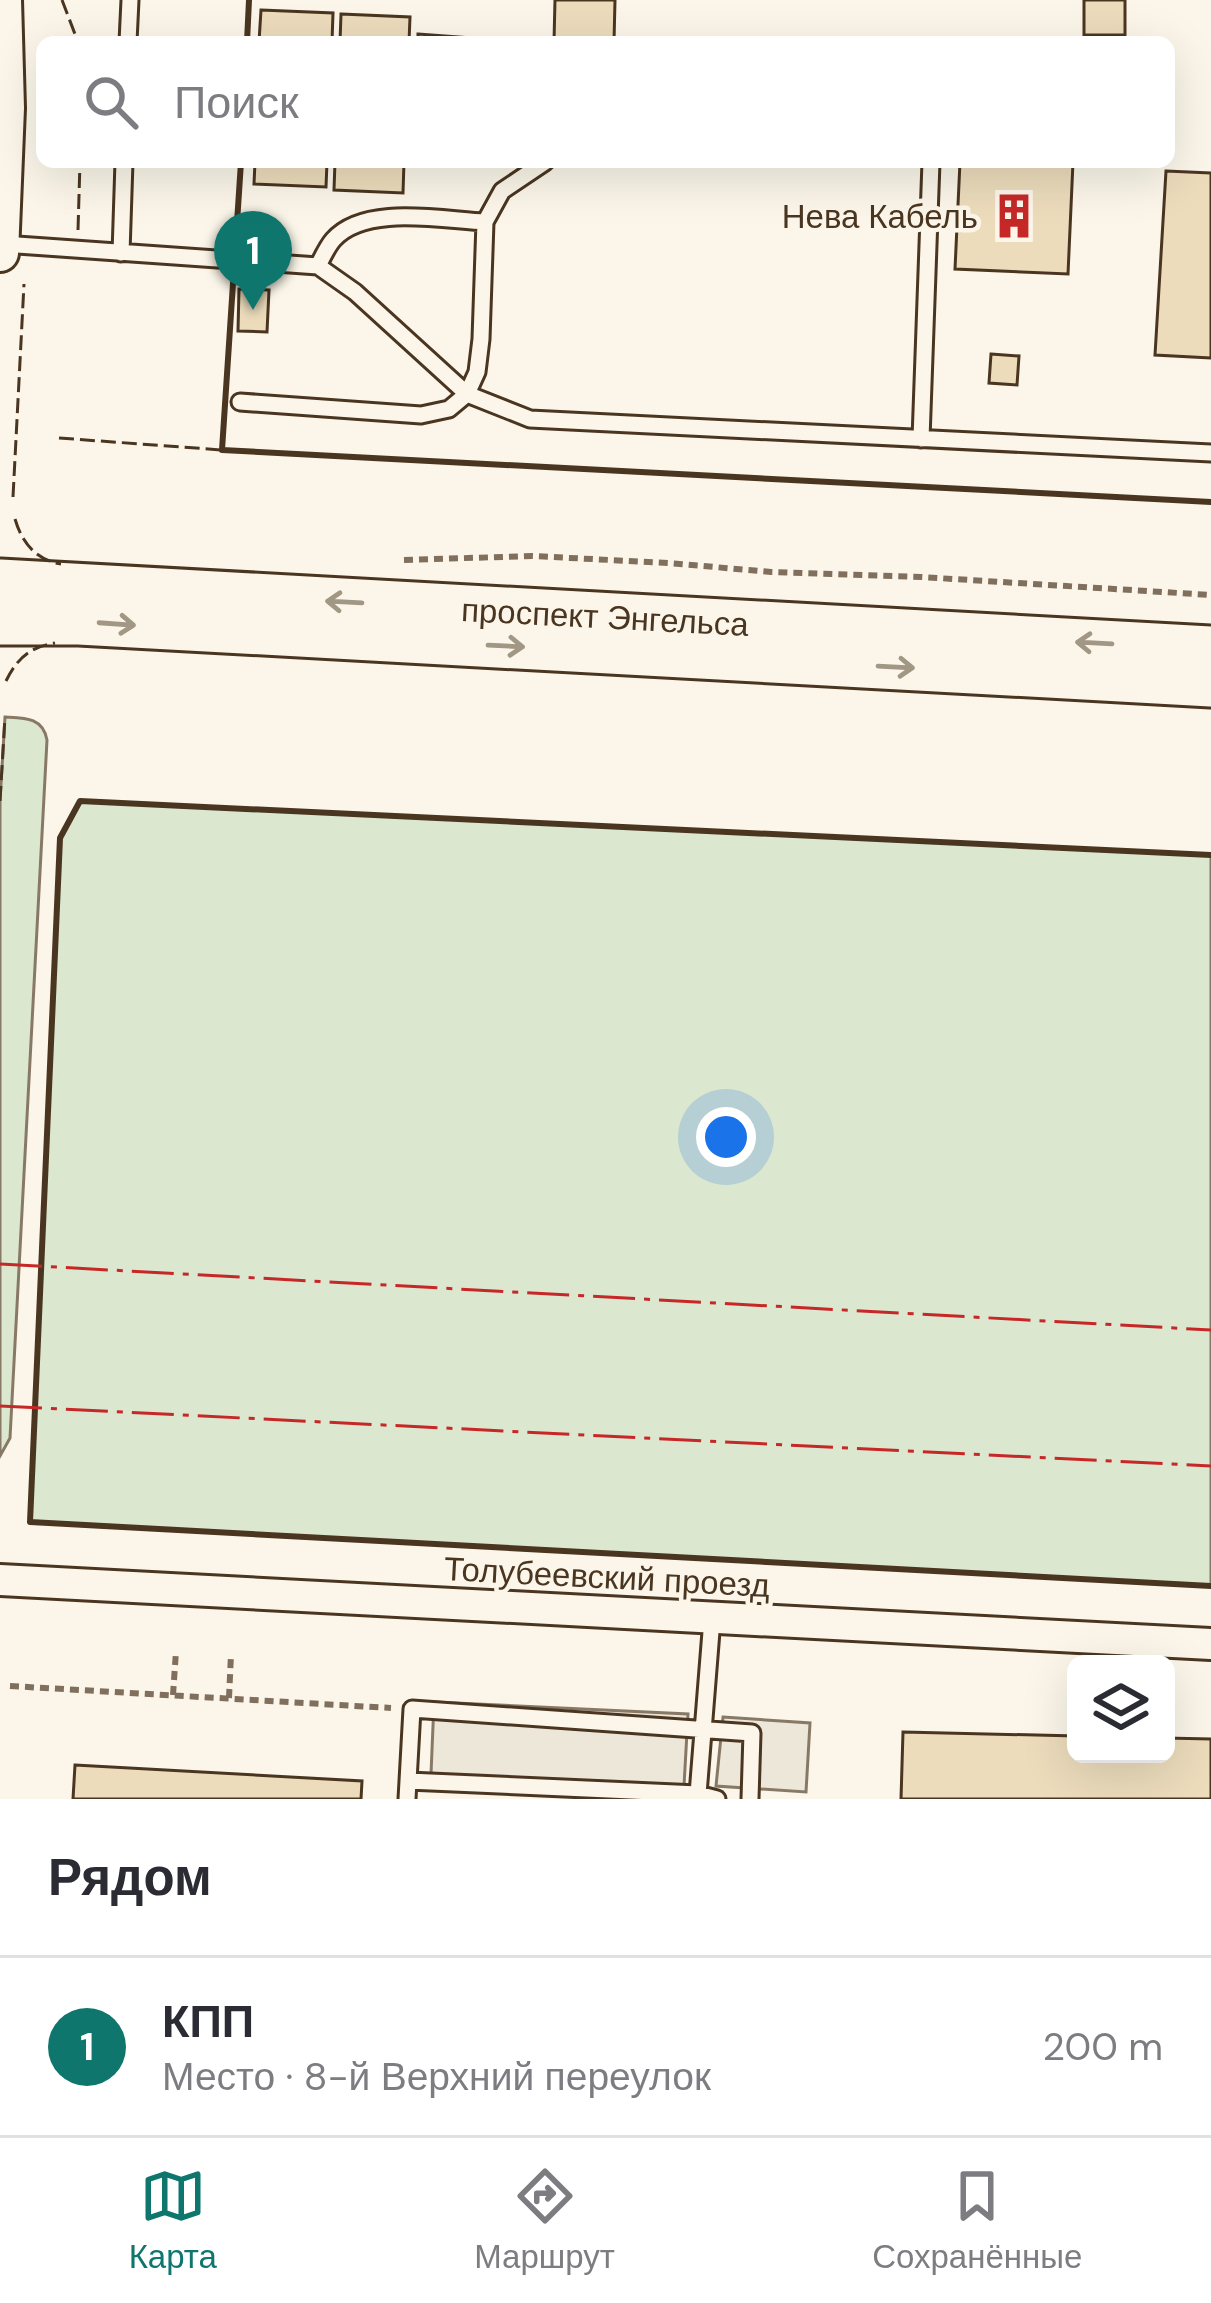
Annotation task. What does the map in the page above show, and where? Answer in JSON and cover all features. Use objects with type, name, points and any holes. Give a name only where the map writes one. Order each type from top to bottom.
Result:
[{"type":"main road","name":"проспект Энгельса","points":[[0,582],[1211,649]]},
{"type":"main road","name":"проспект Энгельса","points":[[0,622],[79,622],[1211,684]]},
{"type":"street","points":[[0,253],[6,108],[3,0]]},
{"type":"street","name":"Толубеевский проезд","points":[[0,1580],[1211,1644]]},
{"type":"lane","points":[[128,36],[130,0]]},
{"type":"lane","points":[[121,253],[124,168]]},
{"type":"lane","points":[[240,402],[421,415],[449,409],[467,394],[476,372],[485,222],[502,191],[535,168]]},
{"type":"lane","points":[[921,439],[931,168]]},
{"type":"lane","points":[[318,266],[333,240],[355,224],[382,217],[485,222]]},
{"type":"lane","points":[[0,244],[318,266],[355,292],[467,394],[530,419],[1211,453]]},
{"type":"lane","points":[[698,1794],[712,1619]]},
{"type":"lane","points":[[407,1799],[412,1709],[752,1733],[750,1799]]},
{"type":"lane","points":[[408,1780],[698,1794],[717,1799]]},
{"type":"path","points":[[404,560],[532,556],[1211,595]]},
{"type":"path","points":[[173,1695],[176,1652]]},
{"type":"path","points":[[229,1698],[231,1654]]},
{"type":"path","points":[[10,1686],[412,1709]]},
{"type":"green space","points":[[5,717],[37,723],[47,740],[10,1438],[0,1456],[0,801]]},
{"type":"green space","points":[[80,801],[1211,855],[1211,1586],[30,1522],[60,839]]},
{"type":"shaded area","points":[[434,1702],[688,1714],[684,1786],[431,1774]]},
{"type":"shaded area","points":[[723,1717],[810,1723],[806,1792],[716,1786]]},
{"type":"building","points":[[555,0],[615,0],[614,36],[554,36]]},
{"type":"building","points":[[1084,0],[1125,0],[1125,35],[1084,35]]},
{"type":"building","points":[[261,10],[333,13],[332,36],[259,36]]},
{"type":"building","points":[[341,14],[410,17],[409,36],[340,36]]},
{"type":"building","points":[[255,168],[327,168],[326,187],[254,184]]},
{"type":"building","points":[[335,168],[404,168],[403,193],[334,190]]},
{"type":"building","name":"Нева Кабель","points":[[960,168],[1073,168],[1068,274],[955,269]]},
{"type":"building","points":[[1166,171],[1211,173],[1211,358],[1155,355]]},
{"type":"building","points":[[239,289],[269,290],[267,332],[238,331]]},
{"type":"building","points":[[991,354],[1019,356],[1017,385],[989,383]]},
{"type":"building","points":[[903,1732],[1067,1736],[1067,1763],[1175,1763],[1175,1738],[1211,1739],[1211,1799],[901,1799]]},
{"type":"building","points":[[75,1765],[362,1781],[361,1799],[73,1799]]},
{"type":"fence","points":[[62,0],[76,36]]},
{"type":"fence","points":[[78,230],[80,168]]},
{"type":"fence","points":[[13,497],[24,284]]},
{"type":"fence","points":[[59,438],[222,450]]},
{"type":"fence","points":[[15,519],[31,549],[61,564]]},
{"type":"fence","points":[[6,681],[25,655],[55,643]]},
{"type":"fence","points":[[0,801],[5,717]]},
{"type":"wall","points":[[247,36],[249,0]]},
{"type":"wall","points":[[241,168],[222,450],[1211,502]]},
{"type":"wall","points":[[1211,855],[80,801],[60,838],[30,1522],[1211,1586]]},
{"type":"power","points":[[0,1264],[1211,1330]]},
{"type":"power","points":[[0,1406],[1211,1466]]},
{"type":"place","name":"Нева Кабель","points":[[1014,216]]},
{"type":"place","name":"КПП","points":[[253,310]]}]
